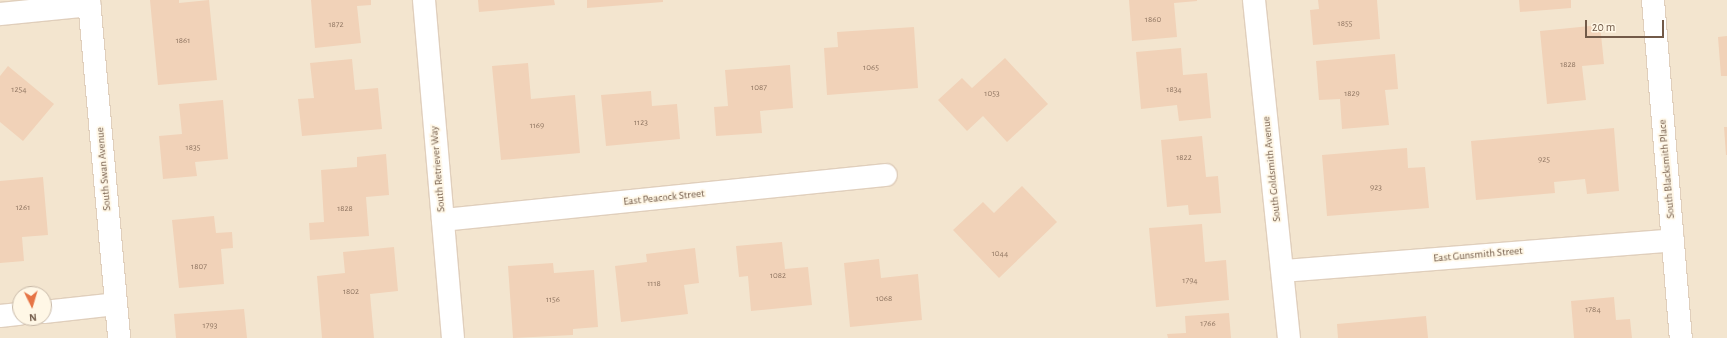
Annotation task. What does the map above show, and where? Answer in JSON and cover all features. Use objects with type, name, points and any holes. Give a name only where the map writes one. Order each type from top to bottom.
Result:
[{"type":"street","name":"South Retriever Way","points":[[424,0],[453,338]]},
{"type":"street","name":"South Goldsmith Avenue","points":[[1254,0],[1289,338]]},
{"type":"street","name":"South Blacksmith Place","points":[[1653,0],[1681,338]]},
{"type":"street","points":[[0,14],[90,2]]},
{"type":"street","name":"South Swan Avenue","points":[[90,2],[119,338]]},
{"type":"street","name":"East Peacock Street","points":[[443,220],[886,175]]},
{"type":"street","name":"East Gunsmith Street","points":[[1283,271],[1673,240]]},
{"type":"street","points":[[52,311],[116,304]]},
{"type":"street","points":[[0,316],[12,315]]},
{"type":"shaded area","points":[[0,0],[1727,0],[1727,338],[0,338]]},
{"type":"building","points":[[150,0],[179,0],[179,3],[209,0],[217,80],[158,85]]},
{"type":"building","points":[[311,0],[371,0],[371,5],[357,6],[361,43],[315,48]]},
{"type":"building","points":[[478,0],[554,0],[555,5],[479,12]]},
{"type":"building","points":[[587,0],[663,0],[663,2],[587,8]]},
{"type":"building","points":[[1129,0],[1197,1],[1174,3],[1177,37],[1132,41]]},
{"type":"building","points":[[1318,0],[1377,0],[1380,39],[1313,45],[1310,10],[1319,9]]},
{"type":"building","points":[[1519,0],[1571,0],[1571,8],[1520,12]]},
{"type":"building","points":[[1600,25],[1604,64],[1582,66],[1586,100],[1547,104],[1540,31]]},
{"type":"building","points":[[914,27],[918,88],[827,95],[824,48],[838,47],[837,32]]},
{"type":"building","points":[[1727,36],[1727,76],[1721,76],[1718,37]]},
{"type":"building","points":[[1181,48],[1183,75],[1207,73],[1211,118],[1179,121],[1177,105],[1141,109],[1136,52]]},
{"type":"building","points":[[1395,54],[1398,89],[1385,90],[1389,125],[1342,129],[1340,99],[1319,100],[1316,61]]},
{"type":"building","points":[[1005,58],[1048,104],[1007,142],[983,116],[967,131],[938,100],[962,78],[972,88]]},
{"type":"building","points":[[352,59],[355,90],[378,88],[382,129],[302,136],[298,99],[314,98],[310,63]]},
{"type":"building","points":[[528,63],[531,99],[575,95],[580,153],[501,160],[492,66]]},
{"type":"building","points":[[790,65],[793,108],[760,111],[762,133],[716,136],[714,107],[728,106],[725,70]]},
{"type":"building","points":[[8,66],[54,104],[23,141],[0,122],[0,76]]},
{"type":"building","points":[[651,91],[652,106],[677,104],[680,139],[606,146],[601,95]]},
{"type":"building","points":[[223,100],[228,159],[195,162],[197,176],[163,179],[159,136],[182,134],[179,104]]},
{"type":"building","points":[[1724,127],[1727,127],[1727,155],[1726,155]]},
{"type":"building","points":[[1614,128],[1619,191],[1587,194],[1585,179],[1554,182],[1555,193],[1476,200],[1471,141]]},
{"type":"building","points":[[1202,136],[1206,177],[1218,176],[1221,213],[1189,215],[1188,205],[1167,207],[1161,140]]},
{"type":"building","points":[[1407,148],[1408,168],[1425,167],[1429,208],[1327,216],[1322,155]]},
{"type":"building","points":[[386,154],[389,195],[366,197],[369,236],[310,240],[309,223],[324,222],[321,170],[357,167],[357,157]]},
{"type":"building","points":[[43,177],[48,235],[22,237],[24,261],[0,263],[0,181]]},
{"type":"building","points":[[1022,186],[1057,222],[999,278],[953,230],[983,202],[994,213]]},
{"type":"building","points":[[214,216],[216,233],[232,232],[233,248],[221,249],[224,284],[179,288],[172,220]]},
{"type":"building","points":[[1202,224],[1205,262],[1226,260],[1229,300],[1156,307],[1149,228]]},
{"type":"building","points":[[782,242],[785,269],[808,267],[812,305],[751,311],[748,276],[739,277],[736,246]]},
{"type":"building","points":[[394,247],[398,291],[370,294],[374,338],[322,338],[317,276],[345,273],[343,252]]},
{"type":"building","points":[[695,248],[699,283],[684,285],[688,314],[621,322],[615,266],[647,262],[646,254]]},
{"type":"building","points":[[879,259],[881,278],[918,274],[922,320],[850,327],[844,263]]},
{"type":"building","points":[[553,263],[554,273],[594,270],[598,327],[573,329],[573,335],[513,338],[508,266]]},
{"type":"building","points":[[1614,297],[1616,320],[1630,319],[1632,338],[1574,338],[1571,301]]},
{"type":"building","points":[[244,309],[247,338],[176,338],[174,314]]},
{"type":"building","points":[[1229,313],[1231,338],[1168,338],[1167,334],[1186,333],[1185,316]]},
{"type":"building","points":[[1426,316],[1428,338],[1338,338],[1337,324]]}]
